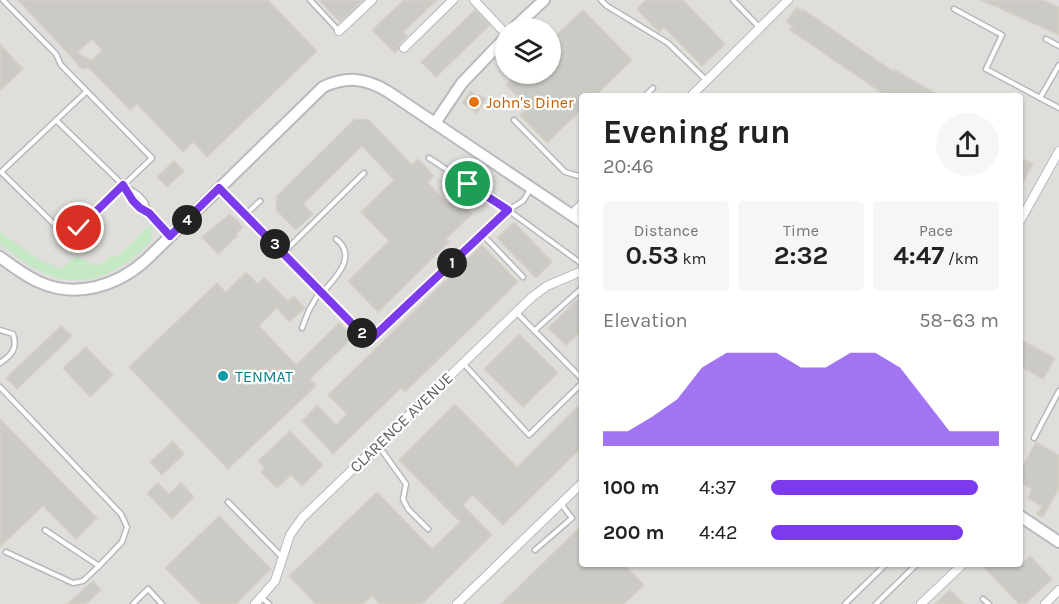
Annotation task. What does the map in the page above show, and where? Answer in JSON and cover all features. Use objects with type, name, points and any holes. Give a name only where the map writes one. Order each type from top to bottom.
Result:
[{"type":"main road","points":[[525,18],[544,0]]},
{"type":"main road","points":[[435,123],[462,82],[495,47]]},
{"type":"main road","points":[[0,257],[40,283],[62,288],[87,289],[126,276],[323,87],[354,79],[375,84],[579,220]]},
{"type":"main road","points":[[1023,518],[1059,542]]},
{"type":"street","points":[[339,31],[372,0]]},
{"type":"street","points":[[404,48],[453,0]]},
{"type":"street","points":[[474,0],[495,23]]},
{"type":"street","points":[[694,93],[788,0]]},
{"type":"street","points":[[1023,215],[1059,151]]},
{"type":"street","points":[[219,188],[369,341]]},
{"type":"street","points":[[571,215],[579,207]]},
{"type":"street","name":"CLARENCE AVENUE","points":[[255,604],[275,581],[290,535],[296,525],[516,312],[547,286],[579,272]]},
{"type":"street","points":[[457,604],[579,486]]},
{"type":"street","points":[[921,604],[960,567]]},
{"type":"street","points":[[1045,604],[1058,595]]},
{"type":"lane","points":[[3,0],[56,54],[61,66],[152,158],[79,228],[57,227],[1,172],[86,92]]},
{"type":"lane","points":[[309,0],[339,31]]},
{"type":"lane","points":[[600,0],[668,43],[706,80]]},
{"type":"lane","points":[[733,0],[760,27]]},
{"type":"lane","points":[[954,9],[1002,35],[986,69],[1059,108]]},
{"type":"lane","points":[[1046,39],[1059,46]]},
{"type":"lane","points":[[1040,98],[1059,65]]},
{"type":"lane","points":[[648,93],[653,88]]},
{"type":"lane","points":[[56,120],[123,185],[139,195],[145,202],[149,213]]},
{"type":"lane","points":[[514,120],[565,172],[579,176]]},
{"type":"lane","points":[[429,158],[508,210],[579,262]]},
{"type":"lane","points":[[284,253],[364,173]]},
{"type":"lane","points":[[123,185],[133,201],[149,213],[170,236]]},
{"type":"lane","points":[[369,341],[508,210],[523,201],[531,189]]},
{"type":"lane","points":[[245,214],[260,201]]},
{"type":"lane","points":[[482,234],[522,277]]},
{"type":"lane","points":[[302,328],[309,310],[342,269],[346,256],[342,243],[336,239]]},
{"type":"lane","points":[[534,331],[579,291]]},
{"type":"lane","points":[[516,312],[579,378]]},
{"type":"lane","points":[[0,330],[13,334],[16,343],[13,352],[0,363]]},
{"type":"lane","points":[[463,363],[529,435],[579,384]]},
{"type":"lane","points":[[0,387],[121,514],[127,527],[122,542],[83,581],[74,583],[6,552]]},
{"type":"lane","points":[[1034,438],[1059,391]]},
{"type":"lane","points":[[378,445],[406,484],[403,499],[408,509],[428,529]]},
{"type":"lane","points":[[228,502],[283,559]]},
{"type":"lane","points":[[535,550],[572,518],[561,503]]},
{"type":"lane","points":[[45,530],[99,566]]},
{"type":"lane","points":[[844,604],[883,567]]},
{"type":"lane","points":[[876,604],[914,567]]},
{"type":"lane","points":[[133,604],[148,589],[162,604]]},
{"type":"lane","points":[[261,597],[268,604]]},
{"type":"lane","points":[[983,599],[988,604]]},
{"type":"shaded area","points":[[0,0],[1059,0],[1059,604],[0,604]]},
{"type":"green space","points":[[152,223],[151,241],[138,253],[112,271],[83,280],[67,280],[51,276],[34,268],[0,244],[0,232],[41,261],[62,269],[77,255],[92,266],[96,262],[100,266],[112,254],[116,258]]},
{"type":"building","points":[[18,0],[268,0],[317,51],[207,157],[193,142],[183,152],[137,104],[130,110],[89,68],[83,69]],"holes":[[[92,39],[102,50],[92,60],[77,53]]]},
{"type":"building","points":[[319,0],[363,0],[340,22]]},
{"type":"building","points":[[404,0],[437,0],[403,32],[407,36],[399,44],[395,53],[372,30]]},
{"type":"building","points":[[646,0],[683,0],[725,44],[702,66],[664,27],[659,32],[637,9]]},
{"type":"building","points":[[981,0],[1044,0],[1059,7],[1059,35]]},
{"type":"building","points":[[797,7],[804,10],[894,72],[895,70],[936,93],[882,93],[790,30],[793,26],[786,22]]},
{"type":"building","points":[[475,10],[490,25],[436,77],[421,62]]},
{"type":"building","points":[[583,10],[632,60],[598,93],[579,93],[579,112],[547,143],[520,115],[528,107],[506,85],[561,84],[561,31]]},
{"type":"building","points":[[0,44],[23,69],[0,91]]},
{"type":"building","name":"John's Diner","points":[[470,91],[486,99],[477,113],[462,103]]},
{"type":"building","points":[[355,119],[369,120],[412,165],[418,159],[434,176],[427,182],[448,204],[455,198],[472,214],[446,239],[449,242],[378,312],[348,281],[389,241],[361,212],[394,180],[362,146],[303,204],[313,214],[296,230],[276,210],[277,196]]},
{"type":"building","points":[[1023,159],[1033,164],[1023,182]]},
{"type":"building","points":[[174,161],[184,171],[167,187],[157,177]]},
{"type":"building","points":[[230,214],[243,227],[218,254],[202,237]]},
{"type":"building","points":[[514,222],[552,262],[536,278],[497,238]]},
{"type":"building","points":[[482,245],[518,282],[405,392],[401,388],[333,454],[302,421],[317,405],[336,425],[347,414],[328,395]]},
{"type":"building","name":"TENMAT","points":[[246,272],[258,284],[264,277],[288,301],[294,296],[305,308],[289,322],[277,308],[259,326],[296,365],[339,323],[353,337],[310,379],[316,386],[228,469],[129,367],[217,283],[226,292]]},
{"type":"building","points":[[579,298],[579,333],[566,345],[548,328]]},
{"type":"building","points":[[61,326],[72,336],[17,389],[6,378]]},
{"type":"building","points":[[519,334],[558,373],[523,407],[484,369]]},
{"type":"building","points":[[1023,341],[1055,358],[1043,379],[1023,368]]},
{"type":"building","points":[[86,347],[113,375],[90,397],[63,368]]},
{"type":"building","points":[[455,404],[517,467],[577,407],[579,409],[579,450],[503,525],[473,495],[463,505],[492,535],[422,604],[380,604],[372,596],[363,604],[316,604],[289,576],[377,492],[432,549],[460,522],[399,460]]},
{"type":"building","points":[[0,419],[97,518],[76,539],[43,506],[0,547]]},
{"type":"building","points":[[290,431],[323,465],[302,486],[291,475],[277,488],[261,472],[265,468],[258,461]]},
{"type":"building","points":[[173,441],[184,454],[162,475],[150,462]]},
{"type":"building","points":[[1036,442],[1059,455],[1059,488],[1043,517],[1037,514],[1042,506],[1027,498],[1032,489],[1023,484],[1023,466]]},
{"type":"building","points":[[158,483],[169,494],[181,483],[194,497],[172,519],[147,493]]},
{"type":"building","points":[[219,516],[271,569],[236,604],[201,604],[165,568]]},
{"type":"building","points":[[579,528],[579,567],[627,567],[644,585],[624,604],[501,604]]},
{"type":"building","points":[[1030,556],[1052,579],[1025,604],[1019,604],[984,567],[1023,567],[1024,562]]},
{"type":"building","points":[[93,581],[101,590],[86,604],[67,604]]},
{"type":"building","points":[[950,590],[964,604],[935,604]]},
{"type":"place","name":"John's Diner","points":[[474,102]]},
{"type":"place","name":"TENMAT","points":[[223,376]]},
{"type":"route","points":[[79,228],[123,185],[133,201],[149,213],[170,236],[219,188],[369,341],[508,210],[468,184]]}]
